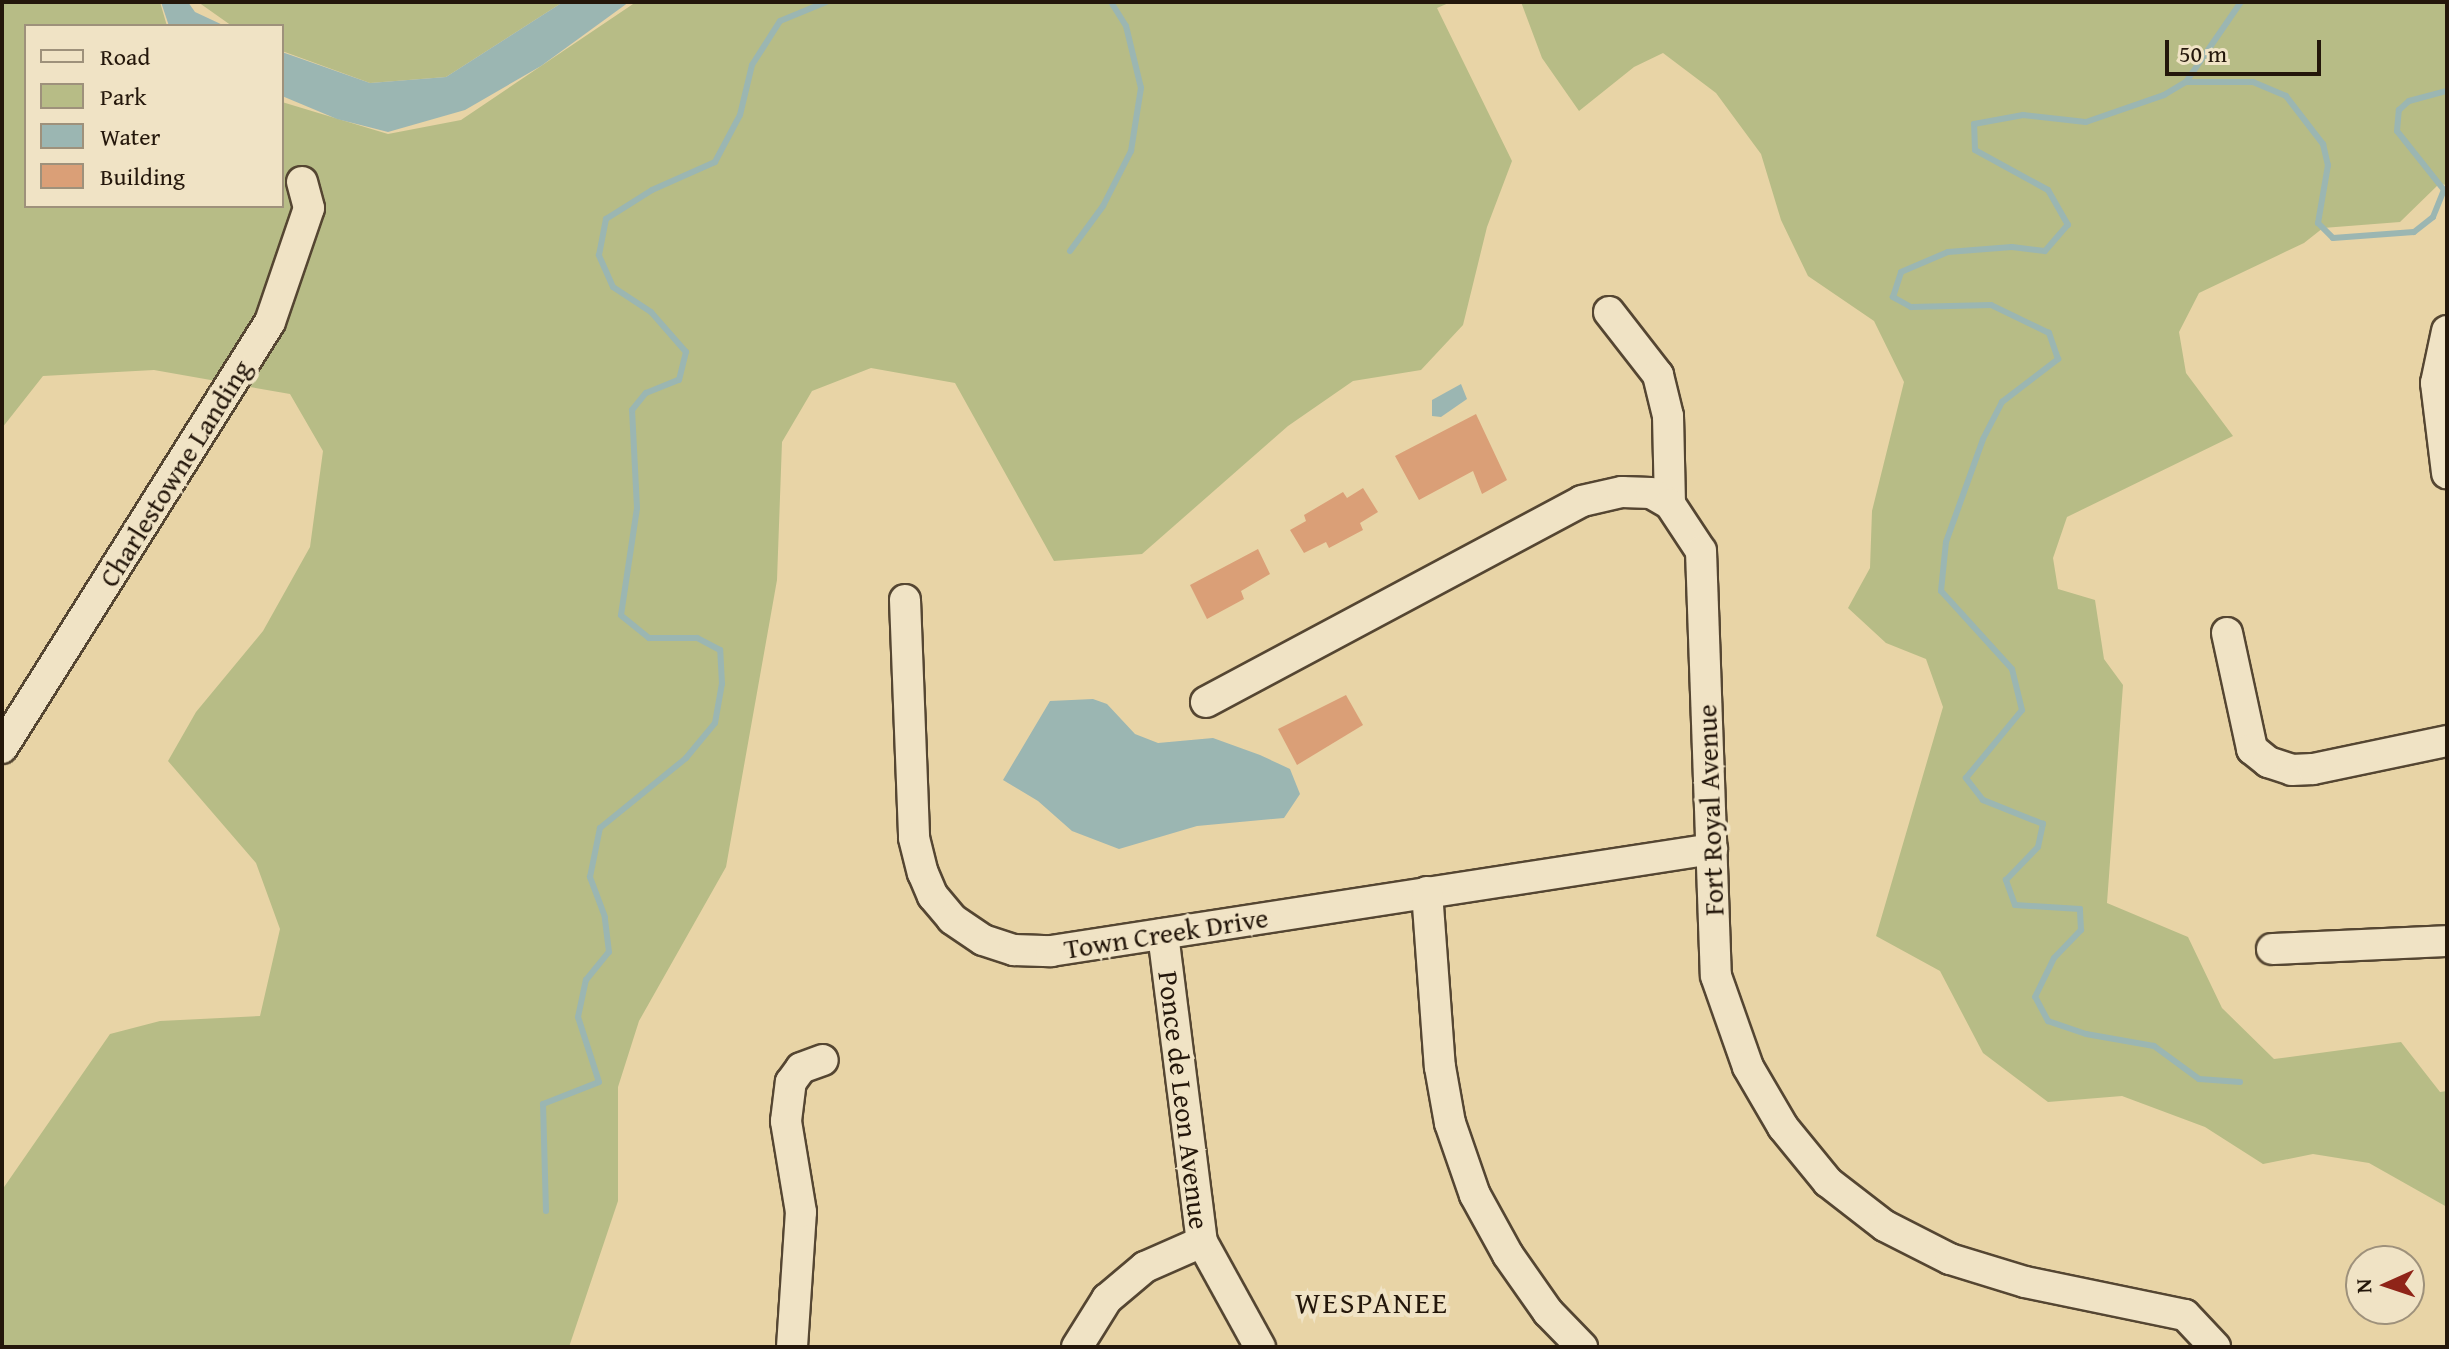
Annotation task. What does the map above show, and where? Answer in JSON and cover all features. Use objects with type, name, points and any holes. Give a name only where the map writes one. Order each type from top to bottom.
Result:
[{"type":"street","name":"Charlestowne Landing","points":[[2,748],[270,322],[309,208],[302,182]]},
{"type":"street","points":[[1609,312],[1658,375],[1668,416],[1670,504]]},
{"type":"street","points":[[2447,331],[2436,383],[2447,473]]},
{"type":"street","points":[[1206,702],[1582,501],[1622,492],[1651,493],[1670,504]]},
{"type":"street","name":"Fort Royal Avenue","points":[[1670,504],[1701,551],[1716,976],[1730,1024],[1783,1127],[1828,1182],[1885,1226],[1950,1259],[2025,1282],[2148,1303],[2185,1315],[2215,1347]]},
{"type":"street","name":"Town Creek Drive","points":[[905,600],[914,838],[933,896],[983,940],[1014,950],[1051,951],[1712,849]]},
{"type":"street","points":[[2227,633],[2252,749],[2268,762],[2292,770],[2313,769],[2447,741]]},
{"type":"street","points":[[1427,892],[1440,1067],[1450,1123],[1475,1195],[1508,1255],[1548,1312],[1582,1347]]},
{"type":"street","name":"Ponce de Leon Avenue","points":[[1163,934],[1202,1242],[1260,1347]]},
{"type":"street","points":[[2272,949],[2447,941]]},
{"type":"street","points":[[792,1347],[801,1212],[786,1121],[791,1082],[801,1068],[823,1060]]},
{"type":"street","points":[[1077,1347],[1107,1299],[1145,1267],[1202,1242]]},
{"type":"green space","points":[[2,2],[160,2],[166,24],[24,24],[24,208],[284,208],[284,103],[388,134],[461,120],[636,2],[1451,2],[1437,8],[1512,161],[1487,227],[1463,325],[1421,370],[1353,381],[1288,426],[1142,554],[1054,561],[955,383],[871,368],[812,391],[782,442],[777,580],[726,867],[639,1021],[618,1087],[618,1201],[569,1347],[2,1347],[2,1190],[110,1034],[160,1021],[260,1016],[280,929],[256,863],[168,761],[196,712],[263,631],[310,547],[323,451],[290,394],[154,370],[43,376],[2,428]]},
{"type":"green space","points":[[198,2],[563,2],[446,77],[370,83],[284,52],[284,24],[229,24]]},
{"type":"green space","points":[[1521,2],[2447,2],[2447,185],[2439,184],[2400,222],[2323,228],[2304,243],[2199,293],[2179,332],[2186,373],[2233,436],[2067,517],[2053,558],[2058,589],[2095,600],[2104,659],[2123,685],[2107,903],[2188,937],[2222,1008],[2274,1059],[2401,1042],[2440,1092],[2447,1091],[2447,1207],[2369,1163],[2313,1154],[2263,1164],[2205,1127],[2122,1096],[2048,1102],[1983,1053],[1940,971],[1876,936],[1943,707],[1926,659],[1886,643],[1848,608],[1870,568],[1872,511],[1904,382],[1874,321],[1808,276],[1781,220],[1761,154],[1716,93],[1663,53],[1634,67],[1579,111],[1542,58]]},
{"type":"water","points":[[161,2],[188,2],[195,12],[221,24],[168,24]]},
{"type":"water","points":[[563,2],[629,2],[541,66],[465,110],[388,132],[337,119],[284,97],[284,53],[370,83],[446,77]]},
{"type":"water","points":[[1461,384],[1467,399],[1441,417],[1432,416],[1432,400]]},
{"type":"water","points":[[1093,699],[1107,704],[1135,734],[1158,743],[1213,738],[1260,755],[1290,769],[1300,794],[1284,818],[1197,826],[1119,849],[1072,831],[1038,801],[1003,780],[1050,701]]},
{"type":"building","points":[[1476,414],[1507,480],[1482,494],[1473,471],[1419,500],[1395,456]]},
{"type":"building","points":[[1363,488],[1378,512],[1360,523],[1363,530],[1329,548],[1326,542],[1304,553],[1290,530],[1306,521],[1304,515],[1343,492],[1347,498]]},
{"type":"building","points":[[1258,549],[1270,574],[1241,591],[1244,599],[1207,619],[1190,585]]},
{"type":"building","points":[[1346,695],[1363,725],[1297,765],[1278,729]]},
{"type":"waterway","points":[[546,1211],[543,1104],[599,1082],[578,1017],[586,980],[609,952],[605,917],[590,877],[600,828],[686,758],[715,723],[722,684],[720,650],[697,638],[649,638],[621,615],[637,508],[632,410],[646,393],[679,380],[686,352],[651,312],[613,287],[599,255],[606,219],[652,190],[715,162],[740,115],[752,65],[780,21],[826,2]]},
{"type":"waterway","points":[[1070,251],[1103,206],[1131,151],[1141,88],[1126,26],[1111,2]]},
{"type":"waterway","points":[[2240,1082],[2199,1079],[2154,1046],[2086,1034],[2048,1021],[2035,997],[2054,958],[2081,930],[2080,909],[2015,905],[2006,880],[2038,847],[2043,824],[1983,800],[1966,778],[2022,710],[2012,669],[1941,591],[1946,542],[1983,439],[2002,402],[2058,359],[2049,333],[1991,305],[1911,307],[1893,297],[1901,272],[1948,252],[2012,247],[2045,251],[2068,225],[2048,190],[1975,150],[1974,124],[2023,115],[2086,122],[2164,95],[2186,82],[2241,2]]},
{"type":"waterway","points":[[2186,82],[2253,82],[2286,96],[2323,144],[2328,165],[2318,223],[2333,238],[2414,232],[2433,217],[2444,190],[2397,131],[2399,110],[2409,101],[2447,91]]},
{"type":"district","name":"WESPANEE","points":[[1372,1302]]}]
